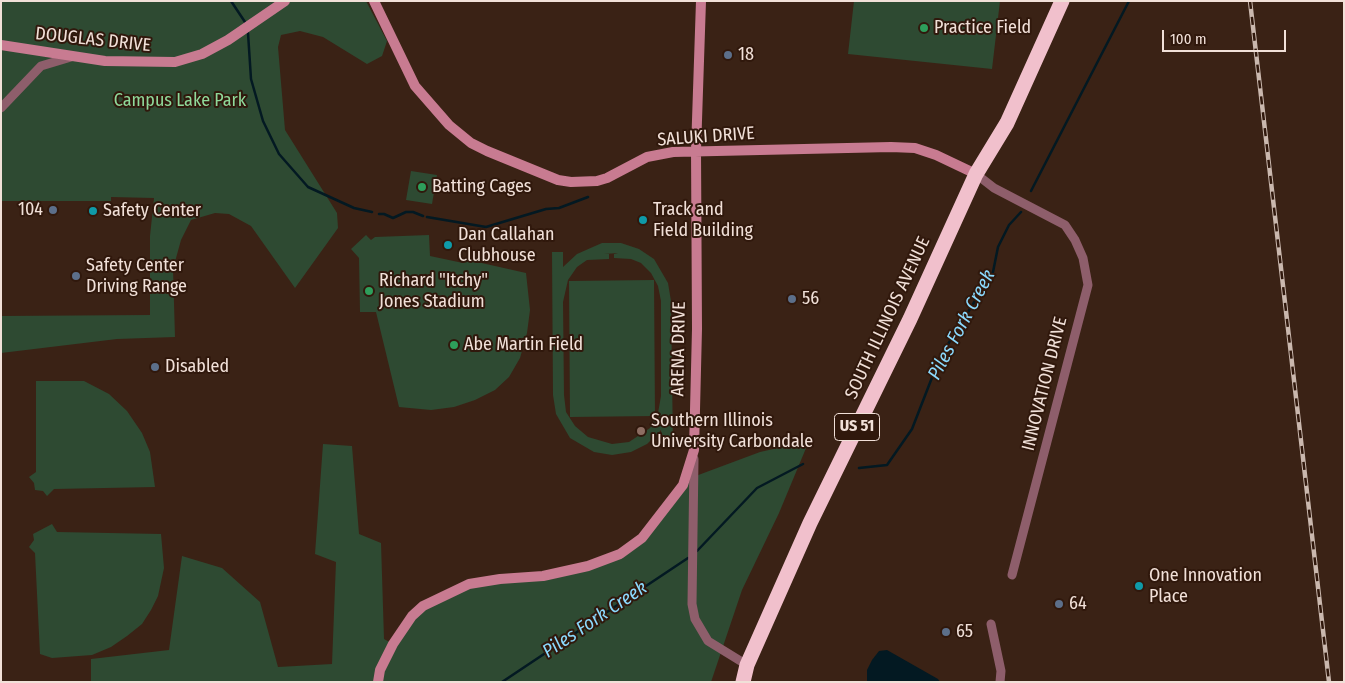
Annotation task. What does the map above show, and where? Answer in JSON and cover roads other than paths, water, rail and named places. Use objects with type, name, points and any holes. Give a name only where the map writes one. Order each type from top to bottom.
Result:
[{"type":"highway","name":"SOUTH ILLINOIS AVENUE","points":[[743,682],[747,665],[810,523],[910,319],[976,174],[1007,123],[1062,1]]},
{"type":"street","name":"DOUGLAS DRIVE","points":[[1,45],[71,57],[156,63],[187,59],[228,40],[285,1]]},
{"type":"street","name":"SALUKI DRIVE","points":[[374,1],[415,86],[449,125],[471,143],[487,152],[558,180],[585,182],[607,178],[647,157],[696,150],[915,148],[936,155],[976,174]]},
{"type":"street","name":"ARENA DRIVE","points":[[378,682],[380,670],[402,630],[423,606],[469,584],[500,579],[543,576],[588,566],[620,554],[642,538],[683,485],[694,450],[697,329],[696,150],[701,1]]},
{"type":"street","points":[[1,108],[41,66],[71,57]]},
{"type":"street","name":"INNOVATION DRIVE","points":[[976,174],[994,188],[1065,225],[1075,240],[1083,258],[1088,285],[1012,575]]},
{"type":"street","points":[[694,450],[692,604],[695,619],[708,641],[747,665]]},
{"type":"street","points":[[990,624],[1001,671],[1000,682]]},
{"type":"water","points":[[887,650],[938,679],[940,682],[867,682],[867,670],[872,660],[879,651]]},
{"type":"waterway","points":[[231,1],[245,22]]},
{"type":"waterway","name":"Piles Fork Creek","points":[[1031,191],[1129,1]]},
{"type":"waterway","points":[[248,33],[251,79],[263,121],[279,154],[308,187],[354,208],[372,212]]},
{"type":"waterway","points":[[427,217],[486,227],[546,209],[559,208],[588,197]]},
{"type":"waterway","points":[[379,214],[393,218],[406,212],[413,212],[423,216]]},
{"type":"waterway","name":"Piles Fork Creek","points":[[859,468],[887,465],[912,429],[940,357],[993,272],[998,247],[1009,225],[1021,212]]},
{"type":"waterway","name":"Piles Fork Creek","points":[[697,551],[757,488],[803,464]]},
{"type":"waterway","name":"Piles Fork Creek","points":[[502,682],[688,558]]},
{"type":"railway","points":[[1250,1],[1329,682]]},
{"type":"place","name":"Practice Field","points":[[924,28]]},
{"type":"place","name":"18","points":[[728,55]]},
{"type":"place","name":"Batting Cages","points":[[422,187]]},
{"type":"place","name":"104","points":[[53,210]]},
{"type":"place","name":"Safety Center","points":[[93,211]]},
{"type":"place","name":"Track and Field Building","points":[[643,220]]},
{"type":"place","name":"Dan Callahan Clubhouse","points":[[448,245]]},
{"type":"place","name":"Safety Center Driving Range","points":[[76,276]]},
{"type":"place","name":"Richard \"Itchy\" Jones Stadium","points":[[369,291]]},
{"type":"place","name":"56","points":[[792,299]]},
{"type":"place","name":"Abe Martin Field","points":[[454,345]]},
{"type":"place","name":"Disabled","points":[[155,367]]},
{"type":"place","name":"Southern Illinois University Carbondale","points":[[641,431]]},
{"type":"place","name":"One Innovation Place","points":[[1139,586]]},
{"type":"place","name":"64","points":[[1059,604]]},
{"type":"place","name":"65","points":[[946,632]]},
{"type":"park label","name":"Campus Lake Park","points":[[180,101]]}]
